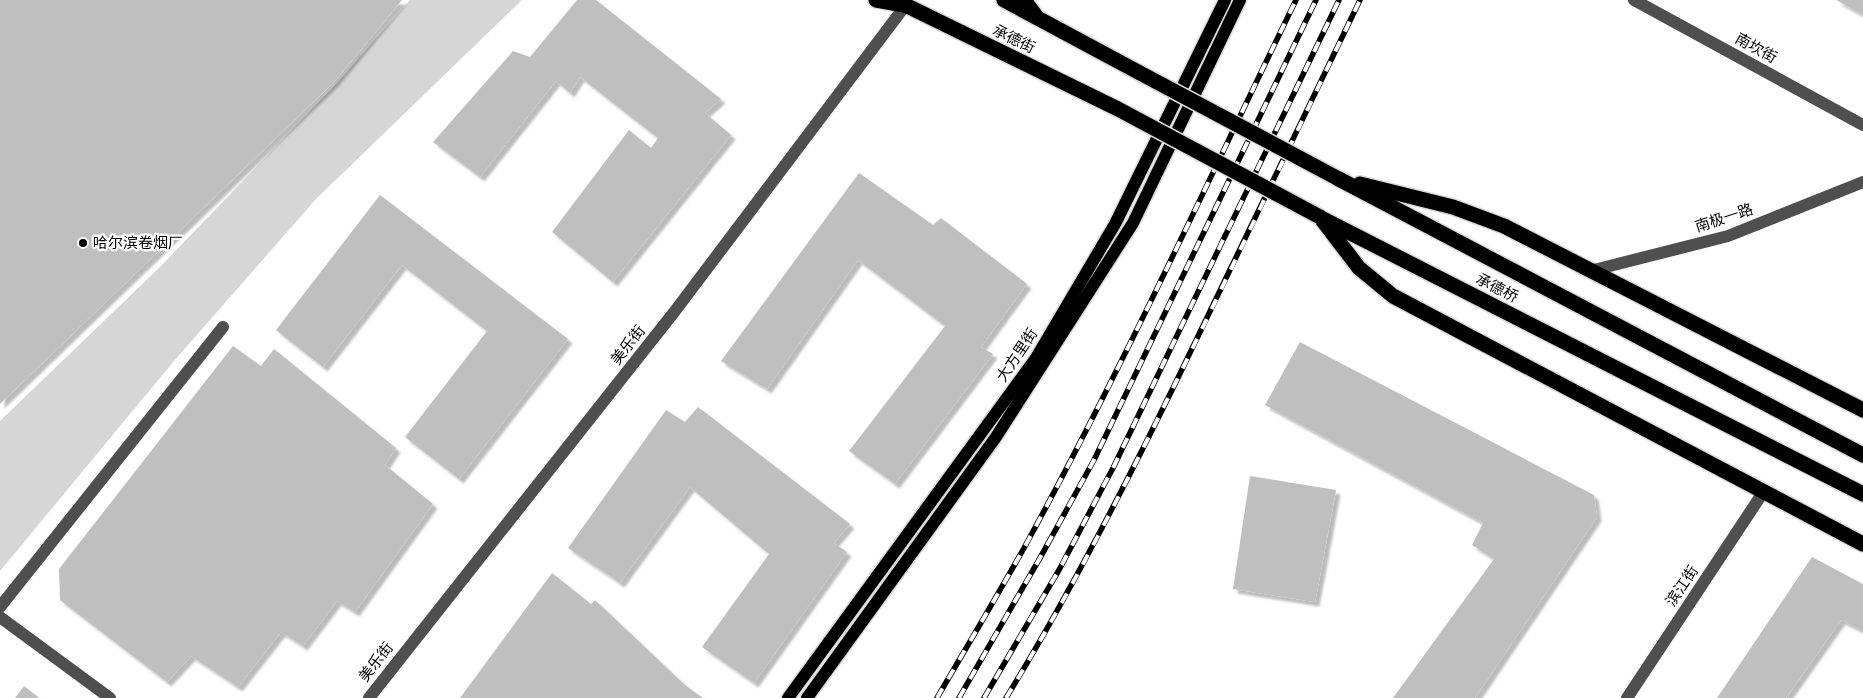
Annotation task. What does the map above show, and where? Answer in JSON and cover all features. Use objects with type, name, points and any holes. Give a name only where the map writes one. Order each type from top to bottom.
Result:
[{"type":"highway","name":"承德街","points":[[876,0],[900,3],[1118,109]]},
{"type":"highway","name":"承德街","points":[[1004,0],[1140,73]]},
{"type":"highway","name":"承德桥","points":[[1140,73],[1863,455]]},
{"type":"highway","name":"承德桥","points":[[1118,109],[1320,217],[1863,494]]},
{"type":"highway","points":[[1337,178],[1453,207],[1504,226],[1863,410]]},
{"type":"highway","points":[[1320,217],[1359,268],[1393,296],[1863,544]]},
{"type":"main road","points":[[1026,0],[1042,21]]},
{"type":"main road","name":"大方里街","points":[[788,698],[1036,358],[1116,224],[1225,0]]},
{"type":"main road","name":"大方里街","points":[[806,698],[996,437],[1133,223],[1240,0]]},
{"type":"street","name":"南坎街","points":[[1634,0],[1863,125]]},
{"type":"street","name":"美乐街","points":[[369,698],[675,311],[900,3]]},
{"type":"street","name":"南极一路","points":[[1590,271],[1728,236],[1863,182]]},
{"type":"street","points":[[0,607],[223,326]]},
{"type":"street","name":"滨江街","points":[[1627,698],[1764,491]]},
{"type":"street","points":[[0,617],[110,698]]},
{"type":"shaded area","points":[[410,0],[522,0],[316,199],[174,361],[0,571],[0,421],[160,267],[337,83]]},
{"type":"building","name":"哈尔滨卷烟厂","points":[[0,0],[402,0],[334,82],[0,404]]},
{"type":"building","points":[[577,0],[596,0],[721,99],[705,113],[731,135],[613,282],[552,232],[629,130],[651,148],[658,138],[580,77],[570,93],[556,81],[480,177],[433,142],[513,51],[530,57]]},
{"type":"building","points":[[1836,0],[1863,0],[1863,15]]},
{"type":"building","points":[[859,173],[933,225],[941,218],[1027,284],[981,347],[993,354],[895,484],[849,451],[945,326],[858,260],[767,389],[721,361]]},
{"type":"building","points":[[380,195],[568,339],[459,479],[405,437],[487,331],[402,265],[323,367],[276,330]]},
{"type":"building","points":[[1300,342],[1594,495],[1597,517],[1475,698],[1393,698],[1494,559],[1472,545],[1483,523],[1265,405]]},
{"type":"building","points":[[233,346],[261,366],[274,349],[396,448],[385,465],[433,504],[355,612],[337,601],[303,646],[281,632],[238,687],[191,656],[167,682],[60,600],[59,569]]},
{"type":"building","points":[[698,407],[850,524],[834,543],[847,552],[754,683],[702,647],[769,554],[690,487],[620,583],[568,548],[666,410],[685,422]]},
{"type":"building","points":[[1250,476],[1336,490],[1315,602],[1233,589]]},
{"type":"building","points":[[1812,557],[1863,584],[1863,631],[1841,620],[1786,698],[1717,698]]},
{"type":"building","points":[[552,573],[591,604],[595,600],[685,685],[703,698],[460,698]]},
{"type":"building","points":[[24,686],[39,698],[15,698]]},
{"type":"railway","points":[[937,698],[1024,548],[1095,413],[1296,0]]},
{"type":"railway","points":[[959,698],[1094,460],[1316,0]]},
{"type":"railway","points":[[984,698],[1059,570],[1113,468],[1339,0]]},
{"type":"railway","points":[[1006,698],[1073,583],[1135,465],[1360,0]]},
{"type":"place","name":"哈尔滨卷烟厂","points":[[83,243]]}]
